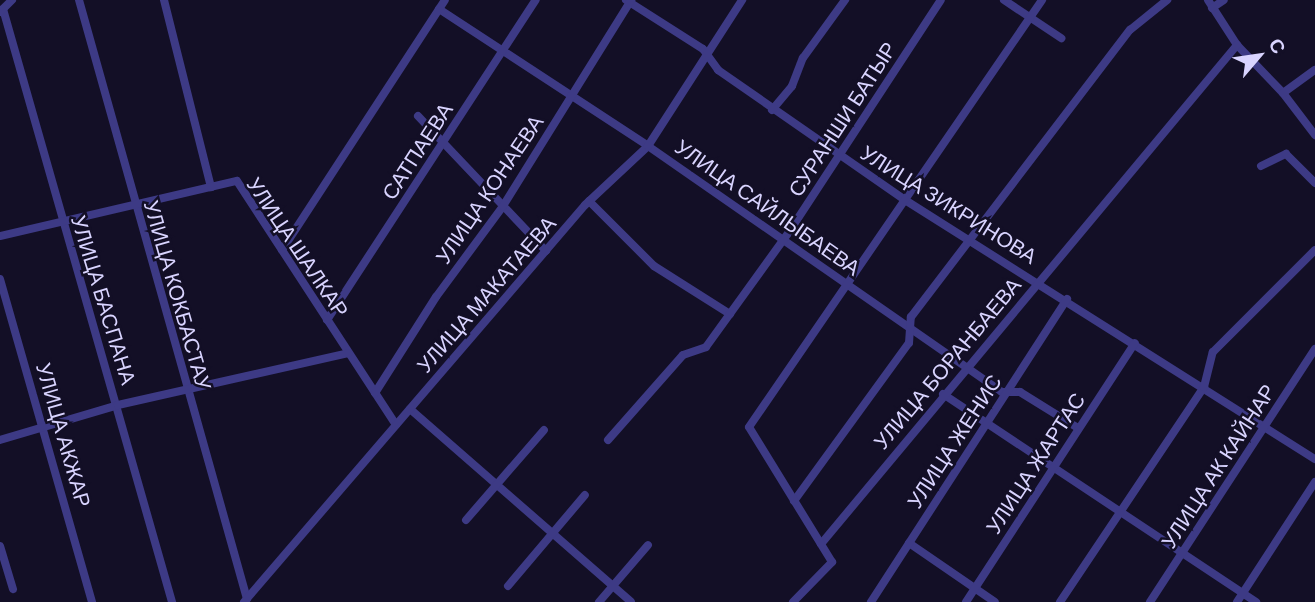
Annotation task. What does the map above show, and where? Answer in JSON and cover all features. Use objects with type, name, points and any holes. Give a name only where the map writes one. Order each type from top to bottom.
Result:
[{"type":"street","points":[[2,10],[12,0]]},
{"type":"street","name":"УЛИЦА КОКБАСТАУ","points":[[79,0],[246,600]]},
{"type":"street","points":[[164,0],[211,187]]},
{"type":"street","points":[[282,250],[445,0]]},
{"type":"street","name":"САТПАЕВА","points":[[327,320],[536,0]]},
{"type":"street","name":"УЛИЦА МАКАТАЕВА","points":[[246,600],[589,201],[648,146],[742,0]]},
{"type":"street","points":[[772,110],[792,86],[803,58],[845,0]]},
{"type":"street","name":"СУРАНШИ БАТЫР","points":[[608,440],[678,360],[685,353],[702,350],[730,314],[783,240],[941,0]]},
{"type":"street","points":[[1004,0],[1061,38]]},
{"type":"street","points":[[793,602],[832,562],[749,427],[1042,0]]},
{"type":"street","points":[[794,501],[909,343],[911,317],[973,242],[1130,30],[1167,0]]},
{"type":"street","points":[[1224,0],[1210,4],[1237,45],[1283,93],[1315,135]]},
{"type":"street","name":"УЛИЦА ЗИКРИНОВА","points":[[629,1],[706,56],[718,71],[772,110],[905,200],[1067,299],[1315,459]]},
{"type":"street","name":"УЛИЦА КОНАЕВА","points":[[375,393],[436,297],[503,206],[629,1]]},
{"type":"street","name":"УЛИЦА САЙЛЫБАЕВА","points":[[439,9],[502,53],[648,146],[966,367],[1007,392],[1020,392],[1078,428]]},
{"type":"street","name":"УЛИЦА БАСПАНА","points":[[2,10],[61,222],[118,405],[172,602]]},
{"type":"street","name":"УЛИЦА БОРАНБАЕВА","points":[[821,544],[943,394],[1237,45]]},
{"type":"street","points":[[1283,93],[1315,70]]},
{"type":"street","points":[[418,116],[546,251]]},
{"type":"street","points":[[1261,166],[1286,154],[1315,184]]},
{"type":"street","name":"УЛИЦА ШАЛКАР","points":[[0,236],[237,181],[396,425]]},
{"type":"street","points":[[589,201],[654,266],[730,314]]},
{"type":"street","points":[[1060,602],[1204,387],[1213,352],[1315,250]]},
{"type":"street","name":"УЛИЦА АКЖАР","points":[[0,279],[45,428],[92,602]]},
{"type":"street","name":"УЛИЦА ЖЕНИС","points":[[871,602],[1067,299]]},
{"type":"street","name":"УЛИЦА ЖАРТАС","points":[[966,602],[1135,343]]},
{"type":"street","name":"УЛИЦА АК КАЙНАР","points":[[1150,602],[1315,349]]},
{"type":"street","points":[[0,440],[118,405],[348,353]]},
{"type":"street","points":[[943,394],[1054,465],[1256,602]]},
{"type":"street","points":[[410,408],[631,602]]},
{"type":"street","points":[[466,520],[495,483],[544,430]]},
{"type":"street","points":[[1237,602],[1315,482]]},
{"type":"street","points":[[508,586],[585,495]]},
{"type":"street","points":[[909,543],[995,602]]},
{"type":"street","points":[[599,602],[648,545]]},
{"type":"street","points":[[0,546],[13,589]]}]
